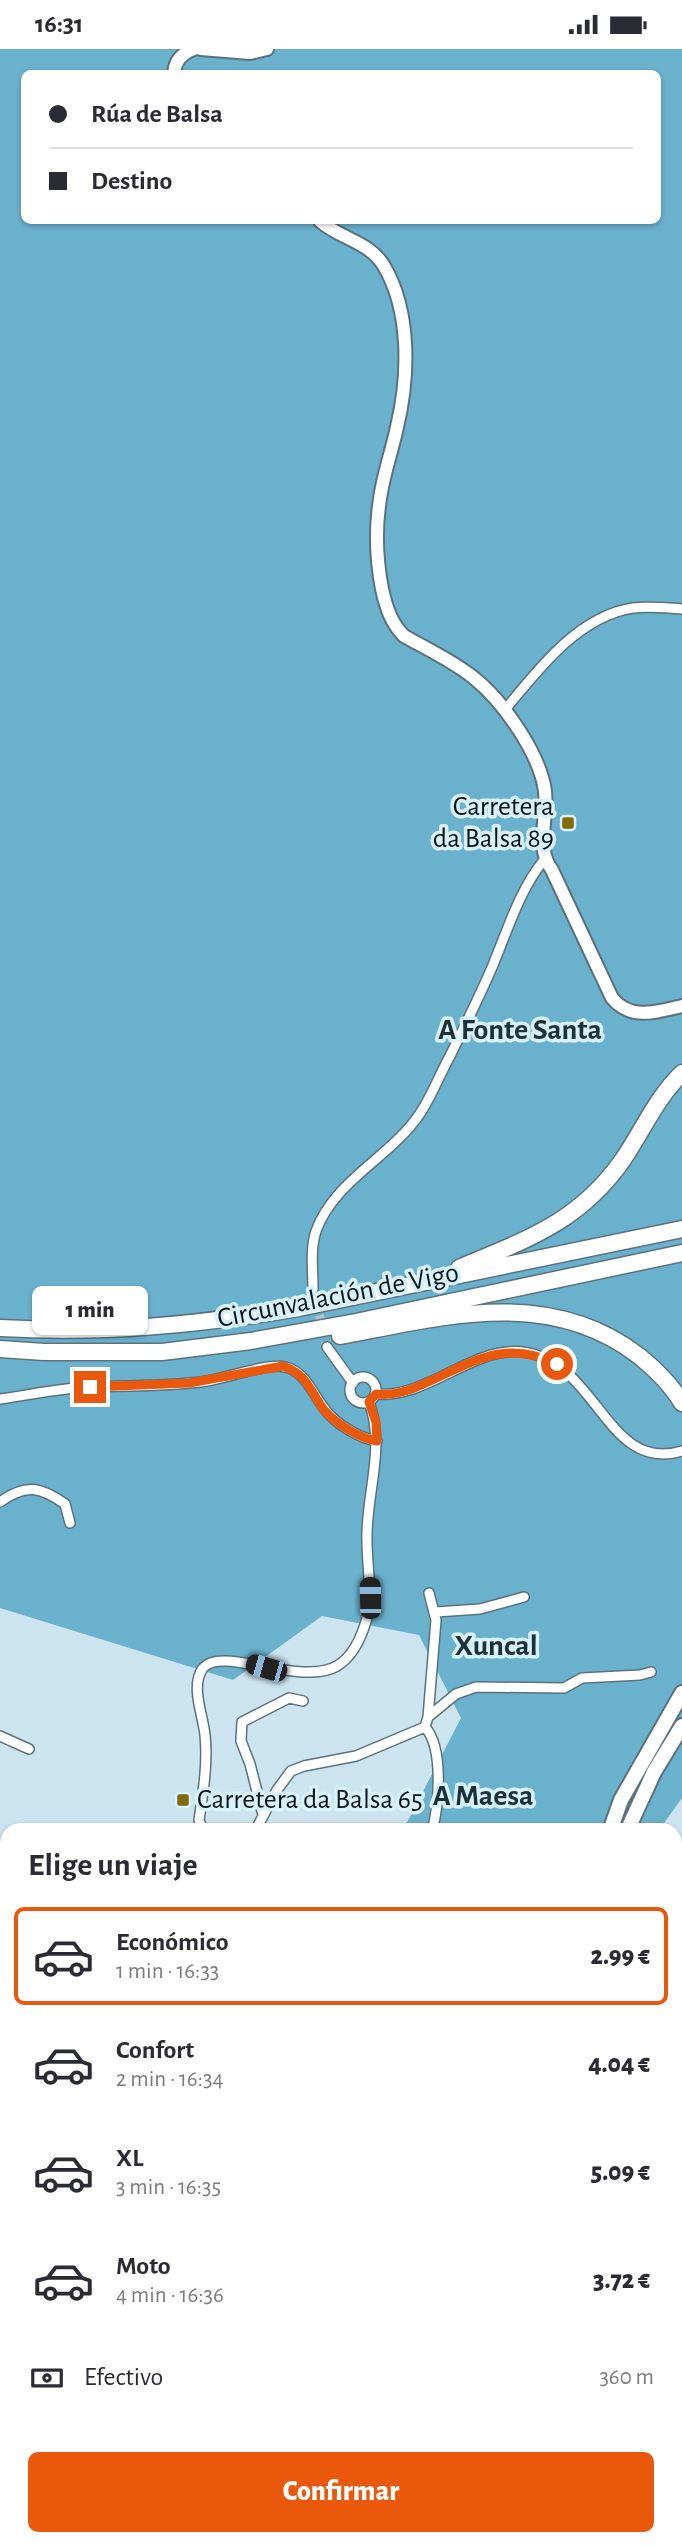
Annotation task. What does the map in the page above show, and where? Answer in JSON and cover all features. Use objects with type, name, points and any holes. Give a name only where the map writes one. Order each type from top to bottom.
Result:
[{"type":"highway","points":[[437,1280],[460,1267],[497,1254],[539,1234],[586,1202],[622,1161],[653,1109],[682,1073]]},
{"type":"highway","name":"Circunvalación de Vigo","points":[[0,1328],[85,1331],[192,1324],[299,1308],[682,1229]]},
{"type":"highway","name":"Circunvalación de Vigo","points":[[0,1349],[44,1352],[162,1352],[251,1341],[356,1322],[682,1253]]},
{"type":"highway","points":[[251,1341],[275,1345],[428,1319],[492,1312],[526,1312],[578,1323],[626,1346],[662,1376],[682,1403]]},
{"type":"main road","points":[[613,1823],[621,1800],[682,1693]]},
{"type":"main road","points":[[630,1823],[644,1792],[682,1726]]},
{"type":"street","points":[[175,70],[181,57],[194,49]]},
{"type":"street","points":[[201,49],[250,53],[267,49]]},
{"type":"street","points":[[313,1289],[312,1255],[316,1233],[323,1217],[339,1193],[402,1136],[422,1111],[479,1000],[522,895],[544,860],[545,792],[535,757],[504,711],[473,677],[404,636],[395,627],[390,616],[376,561],[376,534],[380,497],[402,402],[405,343],[400,310],[393,284],[383,264],[360,242],[324,224]]},
{"type":"street","points":[[504,711],[562,647],[596,622],[633,608],[682,609]]},
{"type":"street","points":[[544,860],[552,870],[605,986],[617,1004],[639,1014],[682,1006]]},
{"type":"street","points":[[327,1347],[353,1383]]},
{"type":"street","points":[[200,1823],[206,1753],[197,1687],[202,1669],[212,1662],[223,1660],[284,1672],[328,1670],[344,1661],[358,1644],[370,1598],[367,1532],[377,1441],[372,1398],[375,1385],[369,1379],[360,1378],[353,1383],[353,1398],[361,1403],[372,1398],[411,1390],[480,1359],[498,1354],[519,1352],[538,1355],[569,1373],[636,1448],[660,1455],[682,1451]]},
{"type":"street","points":[[0,1399],[79,1388],[205,1381],[283,1366],[296,1371],[306,1380],[324,1410],[333,1419],[365,1439],[377,1441]]},
{"type":"street","points":[[0,1502],[20,1492],[39,1489],[65,1504],[71,1523]]},
{"type":"street","points":[[429,1593],[436,1612],[427,1722],[438,1767],[438,1798],[433,1823]]},
{"type":"street","points":[[436,1612],[481,1609],[524,1597]]},
{"type":"street","points":[[259,1823],[284,1779],[291,1772],[304,1766],[356,1756],[427,1722],[456,1694],[476,1687],[564,1688],[582,1678],[651,1672]]},
{"type":"street","points":[[263,1815],[241,1741],[242,1722],[289,1698],[303,1701]]},
{"type":"street","points":[[0,1736],[29,1749]]},
{"type":"shaded area","points":[[0,49],[682,49],[682,1798],[664,1823],[407,1823],[461,1718],[419,1635],[322,1616],[233,1680],[0,1608]]},
{"type":"tunnel","points":[[313,1289],[327,1347]]},
{"type":"place","name":"Carretera da Balsa 89","points":[[568,823]]},
{"type":"place","name":"Carretera da Balsa 65","points":[[183,1800]]},
{"type":"district","name":"A Fonte Santa","points":[[520,1030]]},
{"type":"district","name":"Xuncal","points":[[496,1646]]},
{"type":"district","name":"A Maesa","points":[[483,1796]]},
{"type":"route","points":[[90,1387],[189,1383],[283,1366],[296,1371],[306,1380],[324,1410],[333,1419],[365,1439],[377,1441],[376,1422],[369,1402],[376,1394],[398,1394],[411,1390],[480,1359],[498,1354],[519,1352],[538,1355],[557,1364]]}]
